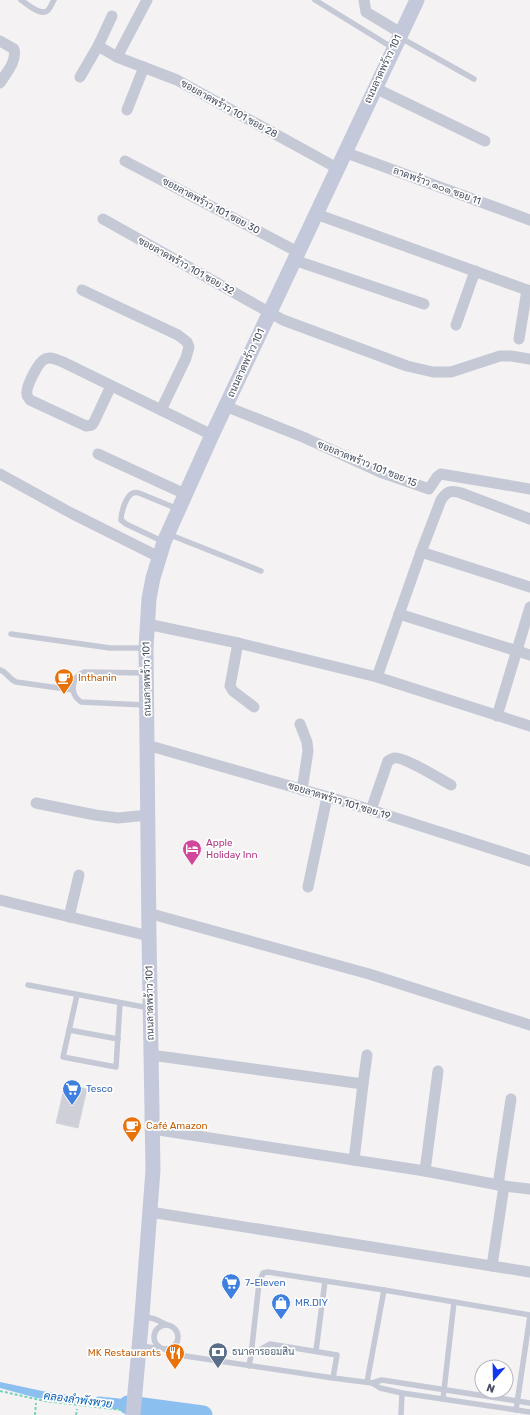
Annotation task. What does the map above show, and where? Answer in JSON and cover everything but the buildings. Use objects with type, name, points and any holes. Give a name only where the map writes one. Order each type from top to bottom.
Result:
[{"type":"street","points":[[117,57],[147,0]]},
{"type":"street","points":[[364,0],[366,12],[397,40]]},
{"type":"street","name":"ถนนลาดพร้าว 101","points":[[133,1415],[153,1170],[148,914],[146,648],[149,599],[159,557],[178,509],[344,152],[417,0]]},
{"type":"street","points":[[80,77],[98,46],[112,16]]},
{"type":"street","points":[[0,41],[14,49],[15,55],[0,83]]},
{"type":"street","name":"ซอยลาดพร้าว 101 ซอย 28","points":[[98,46],[117,57],[177,80],[337,168]]},
{"type":"street","points":[[127,110],[144,67]]},
{"type":"street","points":[[375,88],[485,140]]},
{"type":"street","name":"ลาดพร้าว ๑๐๑ ซอย 11","points":[[344,152],[530,220]]},
{"type":"street","name":"ซอยลาดพร้าว 101 ซอย 30","points":[[125,161],[296,256],[424,304]]},
{"type":"street","points":[[316,214],[529,290],[519,339]]},
{"type":"street","name":"ซอยลาดพร้าว 101 ซอย 32","points":[[103,219],[283,320],[407,366],[433,372],[451,372],[500,356],[530,359]]},
{"type":"street","points":[[456,325],[475,271]]},
{"type":"street","points":[[82,290],[178,335],[187,342],[189,347],[186,358],[162,410]]},
{"type":"street","points":[[111,386],[94,422],[92,425],[86,426],[30,400],[26,395],[27,389],[38,365],[44,359],[51,358],[63,362],[212,435]]},
{"type":"street","name":"ซอยลาดพร้าว 101 ซอย 15","points":[[225,406],[303,437],[380,472],[429,489],[437,477],[441,474],[530,490]]},
{"type":"street","points":[[98,454],[185,494]]},
{"type":"street","points":[[0,474],[71,513],[159,557]]},
{"type":"street","points":[[377,677],[421,552],[441,500],[448,492],[453,491],[461,493],[530,519]]},
{"type":"street","points":[[421,552],[530,587]]},
{"type":"street","points":[[497,716],[530,606]]},
{"type":"street","points":[[399,614],[530,655]]},
{"type":"street","points":[[147,624],[238,643],[377,677],[530,726]]},
{"type":"street","points":[[238,643],[230,686],[233,691],[254,707]]},
{"type":"street","points":[[300,724],[308,751],[302,790]]},
{"type":"street","name":"ซอยลาดพร้าว 101 ซอย 19","points":[[147,745],[371,810],[530,861]]},
{"type":"street","points":[[371,810],[388,761],[394,758],[407,761],[451,784]]},
{"type":"street","points":[[308,887],[327,797]]},
{"type":"street","points":[[36,802],[95,815],[118,818],[148,815]]},
{"type":"street","points":[[70,917],[79,875]]},
{"type":"street","points":[[0,900],[149,936]]},
{"type":"street","points":[[148,914],[370,974],[530,1025]]},
{"type":"street","points":[[151,1055],[363,1084]]},
{"type":"street","points":[[354,1160],[367,1055]]},
{"type":"street","points":[[425,1171],[438,1071]]},
{"type":"street","points":[[492,1266],[511,1099]]},
{"type":"street","points":[[152,1130],[425,1171],[530,1189]]},
{"type":"street","points":[[150,1212],[530,1272]]},
{"type":"lane","points":[[21,0],[43,12],[47,11],[54,0]]},
{"type":"lane","points":[[315,0],[474,79]]},
{"type":"lane","points":[[178,509],[134,492],[130,495],[126,503],[121,520],[126,524],[261,571]]},
{"type":"lane","points":[[11,634],[110,648],[146,648]]},
{"type":"lane","points":[[0,670],[3,671],[12,681],[73,690]]},
{"type":"lane","points":[[147,673],[84,672],[77,676],[74,682],[73,690],[77,700],[81,702],[147,706]]},
{"type":"lane","points":[[28,985],[151,1008]]},
{"type":"lane","points":[[77,994],[63,1056],[116,1067],[120,1003]]},
{"type":"lane","points":[[69,1030],[118,1040]]},
{"type":"lane","points":[[249,1366],[259,1283],[263,1273],[268,1272],[384,1290],[530,1315],[516,1410]]},
{"type":"lane","points":[[316,1351],[325,1281]]},
{"type":"lane","points":[[370,1382],[384,1290]]},
{"type":"lane","points":[[443,1399],[454,1302]]},
{"type":"lane","points":[[139,1346],[166,1349],[174,1346],[178,1339],[178,1335],[174,1328],[155,1319],[142,1316]]},
{"type":"lane","points":[[167,1326],[160,1327],[155,1333],[154,1337],[156,1344],[162,1348],[185,1356],[333,1378],[370,1382],[382,1380],[530,1402]]},
{"type":"lane","points":[[251,1355],[270,1344],[337,1355],[333,1378]]},
{"type":"lane","points":[[370,1382],[380,1388],[402,1393],[530,1412]]},
{"type":"lane","points":[[401,1415],[402,1393]]},
{"type":"path","points":[[0,1390],[45,1401],[122,1410],[122,1415]]},
{"type":"path","points":[[35,1415],[36,1403]]},
{"type":"path","points":[[76,1415],[77,1409]]},
{"type":"water","points":[[0,1382],[47,1392],[114,1401],[113,1406],[37,1398],[0,1388]]},
{"type":"waterway","name":"คลองลำพังพวย","points":[[99,1402],[128,1405]]},
{"type":"waterway","name":"คลองลำพังพวย","points":[[128,1405],[203,1415]]},
{"type":"place","name":"Inthanin","points":[[64,695]]},
{"type":"place","name":"Apple Holiday Inn","points":[[192,866]]},
{"type":"place","name":"Tesco","points":[[72,1106]]},
{"type":"place","name":"Café Amazon","points":[[132,1143]]},
{"type":"place","name":"7-Eleven","points":[[231,1300]]},
{"type":"place","name":"MR.DIY","points":[[281,1320]]},
{"type":"place","name":"ธนาคารออมสิน","points":[[218,1369]]},
{"type":"place","name":"MK Restaurants","points":[[175,1370]]}]
